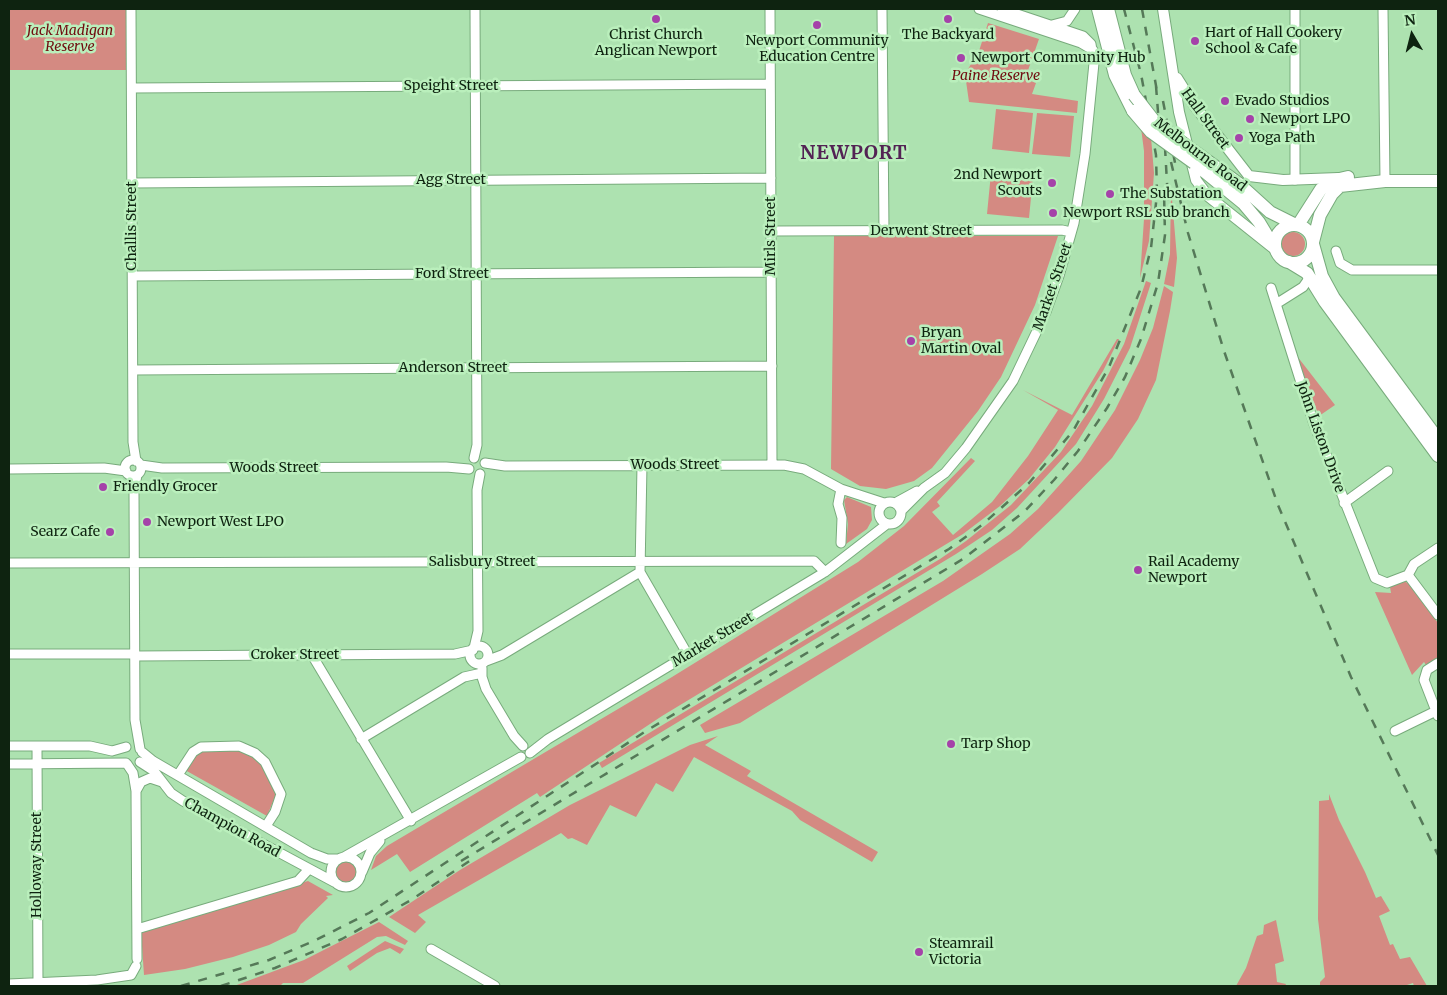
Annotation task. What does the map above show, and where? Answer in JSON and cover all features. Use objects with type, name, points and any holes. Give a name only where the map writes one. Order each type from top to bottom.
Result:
[{"type":"main road","name":"Melbourne Road","points":[[1098,9],[1115,75],[1133,112],[1152,132],[1194,162],[1243,202],[1259,222],[1277,251]]},
{"type":"main road","name":"Melbourne Road","points":[[1108,9],[1125,75],[1134,95],[1155,122],[1238,183],[1270,212],[1297,225]]},
{"type":"main road","points":[[1297,225],[1340,178],[1385,181],[1438,180]]},
{"type":"main road","points":[[1289,262],[1296,263],[1306,259],[1312,251],[1324,195],[1342,186],[1385,181]]},
{"type":"main road","points":[[1438,439],[1430,428],[1334,298],[1322,276],[1308,231],[1297,225],[1286,226],[1279,233],[1275,242],[1281,258],[1302,269],[1310,277],[1326,302],[1430,428],[1438,456]]},
{"type":"street","name":"Challis Street","points":[[131,9],[135,720],[141,750]]},
{"type":"street","points":[[475,9],[476,368],[479,562],[478,632],[473,660],[479,673],[479,682],[486,689],[523,751]]},
{"type":"street","name":"Mirls Street","points":[[770,9],[772,464]]},
{"type":"street","points":[[882,9],[884,231]]},
{"type":"street","points":[[979,9],[1081,43],[1093,50]]},
{"type":"street","points":[[1002,9],[1086,37],[1093,50]]},
{"type":"street","points":[[1051,25],[1068,20],[1075,9]]},
{"type":"street","name":"Hall Street","points":[[1163,9],[1174,68],[1179,112],[1192,169],[1200,187],[1208,196],[1277,251]]},
{"type":"street","points":[[1295,9],[1296,180]]},
{"type":"street","points":[[1384,9],[1385,181]]},
{"type":"street","name":"Market Street","points":[[901,511],[924,488],[945,472],[966,448],[1013,381],[1046,312],[1059,276],[1071,232],[1082,179],[1093,50]]},
{"type":"street","name":"Hall Street","points":[[1174,68],[1179,83],[1194,106],[1246,175],[1258,179],[1340,178]]},
{"type":"street","name":"Speight Street","points":[[132,88],[770,84]]},
{"type":"street","points":[[1179,112],[1185,104],[1194,106]]},
{"type":"street","name":"Agg Street","points":[[132,182],[771,178]]},
{"type":"street","name":"Hall Street","points":[[1296,180],[1324,195]]},
{"type":"street","name":"Derwent Street","points":[[771,231],[1062,230],[1071,232]]},
{"type":"street","points":[[1336,251],[1338,261],[1352,270],[1438,270]]},
{"type":"street","name":"Ford Street","points":[[133,276],[771,272]]},
{"type":"street","points":[[1276,304],[1303,287],[1310,277]]},
{"type":"street","name":"John Liston Drive","points":[[1271,288],[1314,424],[1375,578],[1381,582],[1389,583],[1408,575]]},
{"type":"street","name":"Anderson Street","points":[[133,370],[772,366]]},
{"type":"street","name":"Woods Street","points":[[9,469],[772,464],[804,469],[840,489],[884,503]]},
{"type":"street","points":[[642,465],[642,561],[640,572],[688,655]]},
{"type":"street","points":[[1344,503],[1388,470]]},
{"type":"street","name":"Market Street","points":[[895,502],[924,488]]},
{"type":"street","points":[[840,489],[838,504],[843,530],[841,543]]},
{"type":"street","points":[[866,497],[879,514],[887,524],[898,521],[901,511],[895,502],[884,503],[879,514]]},
{"type":"street","name":"Market Street","points":[[873,533],[879,514]]},
{"type":"street","name":"Market Street","points":[[341,858],[411,821],[506,764],[523,751],[548,739],[825,572],[887,524]]},
{"type":"street","points":[[1438,548],[1414,564],[1408,575],[1438,615]]},
{"type":"street","name":"Salisbury Street","points":[[9,563],[814,561],[825,572]]},
{"type":"street","points":[[473,660],[478,663],[506,652],[640,572]]},
{"type":"street","points":[[361,739],[459,680],[479,673],[488,656],[478,632]]},
{"type":"street","points":[[474,649],[480,646],[495,653],[506,652]]},
{"type":"street","name":"Croker Street","points":[[9,654],[455,654],[474,649]]},
{"type":"street","name":"Croker Street","points":[[455,654],[473,660]]},
{"type":"street","points":[[312,655],[411,821]]},
{"type":"street","points":[[1395,731],[1437,713],[1424,680],[1427,670],[1438,662]]},
{"type":"street","name":"Challis Street","points":[[126,747],[135,720]]},
{"type":"street","points":[[9,746],[90,746],[112,751],[134,745],[141,750],[136,791],[136,962],[131,975],[97,980],[9,984]]},
{"type":"street","name":"Holloway Street","points":[[37,746],[38,984]]},
{"type":"street","points":[[178,775],[193,752],[201,747],[239,746],[255,753],[265,762],[281,794],[275,812],[266,826]]},
{"type":"street","points":[[126,747],[122,754],[132,773],[136,791]]},
{"type":"street","name":"Champion Road","points":[[141,750],[178,775],[314,854],[326,859],[341,858]]},
{"type":"street","points":[[9,764],[127,763],[134,765],[140,762]]},
{"type":"street","name":"Champion Road","points":[[140,762],[154,770],[171,793],[183,801],[334,882]]},
{"type":"street","points":[[136,791],[141,782],[148,778],[156,778],[162,782]]},
{"type":"street","name":"Market Street","points":[[362,872],[371,851],[392,832]]},
{"type":"street","points":[[341,858],[357,861],[362,872],[359,881],[352,886],[344,888],[334,882],[331,870],[341,858]]},
{"type":"street","points":[[137,929],[298,881],[309,869]]},
{"type":"street","points":[[431,949],[495,986]]},
{"type":"green space","name":"Jack Madigan Reserve","points":[[10,9],[130,9],[129,70],[10,70]]},
{"type":"green space","name":"Paine Reserve","points":[[988,23],[1039,39],[1025,79],[1036,83],[1032,94],[1078,101],[1077,113],[969,102],[966,81],[968,69],[979,51]]},
{"type":"green space","points":[[996,109],[1033,113],[1029,153],[992,149]]},
{"type":"green space","points":[[1037,113],[1074,116],[1070,157],[1032,154]]},
{"type":"green space","points":[[1141,128],[1151,137],[1154,173],[1149,241],[1140,278],[1144,219],[1144,151]]},
{"type":"green space","points":[[991,173],[1033,177],[1029,218],[987,214]]},
{"type":"green space","points":[[1171,187],[1177,258],[1174,287],[1164,284],[1170,254]]},
{"type":"green space","points":[[1293,232],[1302,235],[1305,244],[1302,253],[1293,256],[1284,253],[1281,244],[1284,235]]},
{"type":"green space","name":"Bryan Martin Oval","points":[[834,236],[1058,236],[1035,305],[1001,377],[978,411],[932,468],[914,481],[886,489],[860,486],[831,469]]},
{"type":"green space","points":[[1146,281],[1151,283],[1130,348],[1104,399],[1076,444],[1017,508],[992,530],[956,554],[602,768],[599,763],[940,559],[1011,505],[1061,452],[1092,406],[1124,344]]},
{"type":"green space","points":[[1164,286],[1173,292],[1170,311],[1156,380],[1138,419],[1112,458],[1058,513],[1020,549],[982,574],[740,723],[705,733],[700,725],[943,581],[1010,534],[1038,509],[1081,461],[1115,410],[1140,360],[1153,328]]},
{"type":"green space","points":[[1117,339],[1119,339],[1103,371],[1055,447],[1029,479],[1000,506],[963,534],[662,716],[540,797],[537,793],[410,872],[397,854],[371,870],[376,856],[387,846],[672,677],[858,562],[904,526],[971,458],[975,461],[937,502],[940,506],[932,512],[953,535],[992,502],[1028,456],[1058,410],[1023,390],[1072,415]]},
{"type":"green space","points":[[1297,357],[1335,405],[1319,416]]},
{"type":"green space","points":[[847,497],[871,507],[872,520],[867,529],[846,544],[848,524],[844,500]]},
{"type":"green space","points":[[1404,581],[1409,584],[1438,623],[1438,658],[1426,665],[1424,662],[1412,675],[1375,592],[1391,593],[1390,587]]},
{"type":"green space","points":[[718,736],[705,745],[751,771],[747,776],[878,852],[872,862],[800,820],[792,811],[694,757],[673,792],[656,783],[636,817],[610,805],[587,845],[572,838],[568,839],[561,833],[418,915],[426,922],[415,933],[389,917],[460,870],[570,805],[690,745]]},
{"type":"green space","points":[[236,748],[259,760],[277,792],[267,816],[185,770],[198,750]]},
{"type":"green space","points":[[1329,794],[1339,820],[1376,898],[1381,896],[1390,911],[1379,916],[1390,945],[1393,944],[1400,959],[1410,957],[1427,986],[1414,986],[1413,983],[1404,986],[1320,986],[1320,982],[1325,977],[1318,919],[1319,801],[1329,800]]},
{"type":"green space","points":[[346,860],[351,861],[357,867],[357,877],[351,883],[346,884],[341,883],[335,877],[334,872],[335,867],[341,861]]},
{"type":"green space","points":[[308,881],[333,895],[326,896],[328,898],[301,924],[296,932],[269,945],[233,957],[185,969],[144,975],[141,932]]},
{"type":"green space","points":[[1276,920],[1284,961],[1275,964],[1277,982],[1286,984],[1285,986],[1236,986],[1246,968],[1257,936],[1263,934],[1264,925]]},
{"type":"green space","points":[[379,922],[408,941],[405,945],[386,936],[377,937],[303,983],[283,983],[280,986],[234,986],[304,960]]},
{"type":"green space","points":[[385,941],[404,949],[400,954],[390,948],[377,953],[350,971],[347,966]]},
{"type":"railway","points":[[181,986],[269,960],[314,941],[369,913],[646,731],[949,549],[982,525],[1029,483],[1073,431],[1109,367],[1141,288],[1151,248],[1157,194],[1156,155],[1141,74],[1124,9]]},
{"type":"railway","points":[[1142,9],[1157,91]]},
{"type":"railway","points":[[1156,86],[1160,138]]},
{"type":"railway","points":[[1163,101],[1176,168]]},
{"type":"railway","points":[[1164,129],[1168,201]]},
{"type":"railway","points":[[1171,162],[1188,233],[1224,351],[1278,505],[1351,677],[1438,855]]},
{"type":"railway","points":[[461,861],[963,559],[1025,511],[1078,451],[1125,377],[1141,339],[1158,283],[1165,235],[1164,193]]},
{"type":"railway","points":[[221,986],[275,968],[342,939],[411,900],[471,860]]},
{"type":"place","name":"Christ Church Anglican Newport","points":[[656,19]]},
{"type":"place","name":"The Backyard","points":[[948,19]]},
{"type":"place","name":"Newport Community Education Centre","points":[[817,25]]},
{"type":"place","name":"Hart of Hall Cookery School & Cafe","points":[[1195,41]]},
{"type":"place","name":"Newport Community Hub","points":[[961,58]]},
{"type":"place","name":"Evado Studios","points":[[1225,101]]},
{"type":"place","name":"Newport LPO","points":[[1250,119]]},
{"type":"place","name":"Yoga Path","points":[[1239,138]]},
{"type":"place","name":"2nd Newport Scouts","points":[[1052,183]]},
{"type":"place","name":"The Substation","points":[[1110,194]]},
{"type":"place","name":"Newport RSL sub branch","points":[[1053,213]]},
{"type":"place","name":"Bryan Martin Oval","points":[[911,341]]},
{"type":"place","name":"Friendly Grocer","points":[[103,487]]},
{"type":"place","name":"Newport West LPO","points":[[147,522]]},
{"type":"place","name":"Searz Cafe","points":[[110,532]]},
{"type":"place","name":"Rail Academy Newport","points":[[1138,570]]},
{"type":"place","name":"Tarp Shop","points":[[951,744]]},
{"type":"place","name":"Steamrail Victoria","points":[[919,952]]},
{"type":"district","name":"NEWPORT","points":[[854,154]]}]
